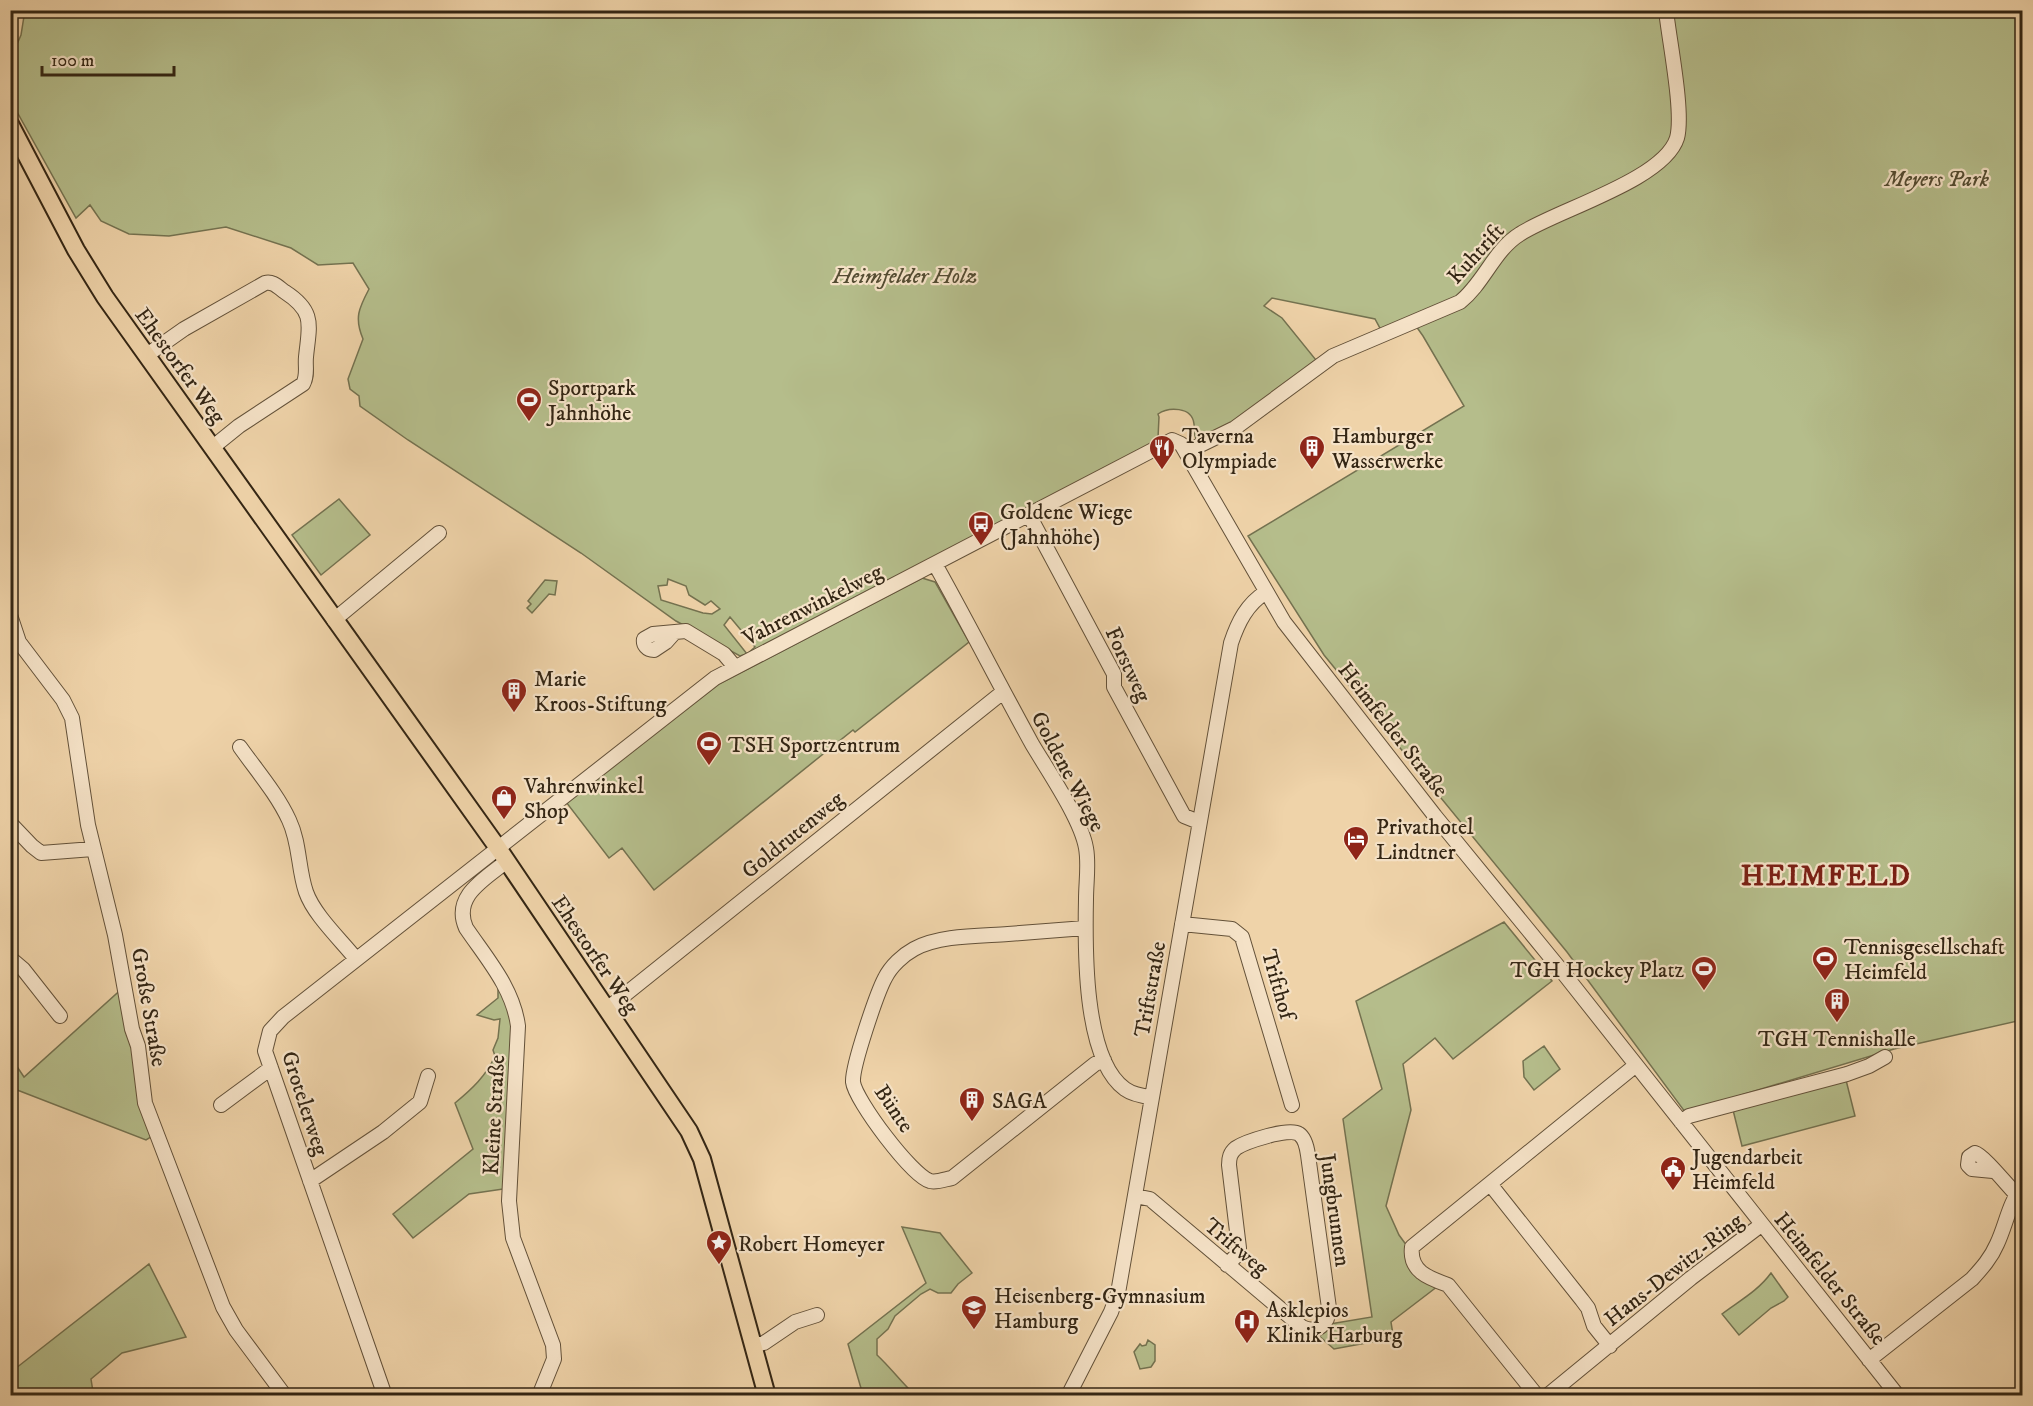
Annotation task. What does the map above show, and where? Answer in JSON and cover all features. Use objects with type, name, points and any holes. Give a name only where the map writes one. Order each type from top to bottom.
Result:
[{"type":"main road","name":"Ehestorfer Weg","points":[[10,124],[82,261],[114,310],[503,855],[683,1122],[699,1151],[767,1395]]},
{"type":"street","name":"Kuhtrift","points":[[1186,452],[1235,428],[1333,356],[1460,302],[1475,288],[1513,238],[1545,219],[1628,183],[1660,161],[1677,138],[1678,124],[1677,96],[1666,10]]},
{"type":"street","points":[[147,355],[184,329],[265,282],[272,283],[298,301],[307,316],[310,329],[306,356],[306,379],[303,384],[239,426],[213,447]]},
{"type":"street","name":"Heimfelder Straße","points":[[1172,441],[1180,442],[1284,622],[1898,1395]]},
{"type":"street","name":"Vahrenwinkelweg","points":[[503,855],[715,678],[1172,441]]},
{"type":"street","name":"Forstweg","points":[[1029,515],[1114,674],[1114,687],[1184,816],[1199,822]]},
{"type":"street","points":[[334,620],[439,533]]},
{"type":"street","name":"Goldene Wiege","points":[[935,564],[1003,692],[1077,823],[1086,849],[1085,928],[1088,992],[1098,1043],[1111,1074],[1124,1088],[1151,1098]]},
{"type":"street","name":"Triftstraße","points":[[1068,1395],[1118,1293],[1231,643],[1250,604],[1266,592]]},
{"type":"street","name":"Große Straße","points":[[10,615],[19,642],[63,700],[72,718],[93,849],[116,935],[132,1029],[138,1046],[147,1110],[223,1306],[236,1330],[285,1395]]},
{"type":"street","points":[[674,633],[687,632],[698,637],[724,654],[735,667]]},
{"type":"street","name":"Goldrutenweg","points":[[607,1009],[1003,692]]},
{"type":"street","points":[[240,747],[282,807],[289,821],[301,859],[306,892],[312,904],[356,959]]},
{"type":"street","points":[[10,823],[41,853],[93,849]]},
{"type":"street","name":"Grotelerweg","points":[[385,1395],[265,1051],[270,1031],[284,1017],[356,959],[503,855]]},
{"type":"street","name":"Kleine Straße","points":[[503,855],[470,891],[462,908],[462,917],[466,928],[510,993],[516,1011],[518,1026],[509,1201],[510,1224],[513,1238],[553,1345],[554,1359],[539,1395]]},
{"type":"street","name":"Trifthof","points":[[1182,924],[1232,929],[1242,937],[1292,1105]]},
{"type":"street","name":"Bünte","points":[[1085,928],[964,938],[931,942],[915,948],[894,966],[885,978],[861,1047],[853,1082],[871,1118],[920,1176],[931,1182],[952,1178],[1095,1064],[1104,1060]]},
{"type":"street","points":[[10,958],[23,969],[60,1017]]},
{"type":"street","points":[[1681,1122],[1689,1116],[1847,1074],[1885,1057]]},
{"type":"street","points":[[1537,1395],[1448,1285],[1424,1275],[1417,1269],[1412,1259],[1412,1246],[1636,1065]]},
{"type":"street","points":[[221,1105],[270,1068]]},
{"type":"street","points":[[310,1181],[383,1132],[420,1102],[428,1076]]},
{"type":"street","name":"Jungbrunnen","points":[[1227,1265],[1237,1255],[1239,1248],[1229,1165],[1231,1154],[1241,1146],[1282,1132],[1293,1131],[1300,1134],[1305,1142],[1308,1155],[1329,1308],[1329,1317],[1326,1322],[1311,1330]]},
{"type":"street","points":[[1869,1360],[1972,1279],[1987,1263],[1997,1245],[2019,1190],[1993,1171]]},
{"type":"street","name":"Hans-Dewitz-Ring","points":[[1490,1184],[1588,1308],[1594,1326],[1610,1346]]},
{"type":"street","name":"Triftweg","points":[[1135,1196],[1150,1199],[1302,1328],[1311,1330]]},
{"type":"street","name":"Hans-Dewitz-Ring","points":[[1547,1395],[1691,1278],[1761,1225]]},
{"type":"street","points":[[754,1346],[764,1343],[795,1322],[817,1316]]},
{"type":"green space","name":"Heimfelder Holz","points":[[25,10],[2022,11],[2022,1020],[1894,1049],[1685,1112],[1567,952],[1324,655],[1248,536],[1464,406],[1411,319],[1381,330],[1375,319],[1272,298],[1264,306],[1282,318],[1316,360],[1237,420],[1196,439],[1194,424],[1189,414],[1173,409],[1162,412],[1158,414],[1158,438],[1153,445],[755,651],[748,653],[755,647],[730,617],[724,625],[747,654],[740,656],[676,621],[581,553],[360,406],[359,396],[350,389],[348,379],[363,339],[358,319],[369,289],[353,263],[318,265],[291,248],[226,227],[169,236],[129,234],[101,221],[90,205],[76,218],[11,101],[10,60],[21,35]],"holes":[[[668,579],[686,586],[689,595],[705,605],[711,601],[720,609],[712,614],[703,613],[661,600],[658,586],[667,585]]]},
{"type":"green space","points":[[339,499],[370,535],[321,575],[292,535]]},
{"type":"green space","name":"TSH Sportzentrum","points":[[922,578],[935,582],[969,642],[855,732],[853,730],[654,890],[622,848],[609,858],[566,802],[719,684]]},
{"type":"green space","points":[[545,580],[557,581],[555,595],[549,594],[532,613],[527,608],[531,604],[528,601]]},
{"type":"green space","points":[[1504,922],[1552,981],[1453,1059],[1435,1038],[1403,1064],[1411,1110],[1386,1206],[1399,1235],[1407,1246],[1406,1258],[1438,1286],[1391,1322],[1394,1341],[1377,1341],[1334,1349],[1317,1334],[1330,1324],[1372,1317],[1343,1119],[1382,1089],[1356,1001]]},
{"type":"green space","points":[[125,986],[156,1134],[146,1140],[12,1088],[11,1090],[10,1056],[24,1077]]},
{"type":"green space","points":[[498,987],[516,1011],[510,1188],[469,1194],[413,1238],[393,1214],[473,1149],[455,1103],[478,1082],[495,1056],[493,1050],[498,1038],[500,1019],[494,1020],[477,1015],[498,998]]},
{"type":"green space","points":[[1544,1046],[1560,1069],[1534,1090],[1524,1077],[1523,1061]]},
{"type":"green space","points":[[1846,1080],[1855,1116],[1742,1146],[1733,1110]]},
{"type":"green space","points":[[902,1227],[940,1233],[972,1273],[951,1293],[938,1293],[930,1289],[921,1294],[895,1316],[888,1329],[877,1339],[877,1355],[915,1395],[863,1395],[848,1344],[926,1283]]},
{"type":"green space","points":[[149,1264],[186,1337],[122,1353],[91,1379],[93,1392],[88,1395],[11,1395],[11,1372]]},
{"type":"green space","points":[[1771,1273],[1788,1297],[1739,1335],[1722,1314],[1754,1290]]},
{"type":"green space","points":[[1148,1340],[1155,1345],[1155,1361],[1151,1367],[1140,1369],[1134,1352],[1140,1344],[1146,1345]]},
{"type":"place","name":"Sportpark Jahnhöhe","points":[[529,423]]},
{"type":"place","name":"Taverna Olympiade","points":[[1162,471]]},
{"type":"place","name":"Hamburger Wasserwerke","points":[[1312,471]]},
{"type":"place","name":"Goldene Wiege (Jahnhöhe)","points":[[981,547]]},
{"type":"place","name":"Marie Kroos-Stiftung","points":[[514,714]]},
{"type":"place","name":"TSH Sportzentrum","points":[[709,767]]},
{"type":"place","name":"Vahrenwinkel Shop","points":[[504,821]]},
{"type":"place","name":"Privathotel Lindtner","points":[[1356,862]]},
{"type":"place","name":"Tennisgesellschaft Heimfeld","points":[[1825,982]]},
{"type":"place","name":"TGH Hockey Platz","points":[[1704,992]]},
{"type":"place","name":"TGH Tennishalle","points":[[1837,1024]]},
{"type":"place","name":"SAGA","points":[[972,1123]]},
{"type":"place","name":"Jugendarbeit Heimfeld","points":[[1673,1192]]},
{"type":"place","name":"Robert Homeyer","points":[[719,1266]]},
{"type":"place","name":"Heisenberg-Gymnasium Hamburg","points":[[974,1331]]},
{"type":"place","name":"Asklepios Klinik Harburg","points":[[1247,1345]]},
{"type":"district","name":"HEIMFELD","points":[[1826,875]]},
{"type":"park label","name":"Meyers Park","points":[[1937,178]]}]
